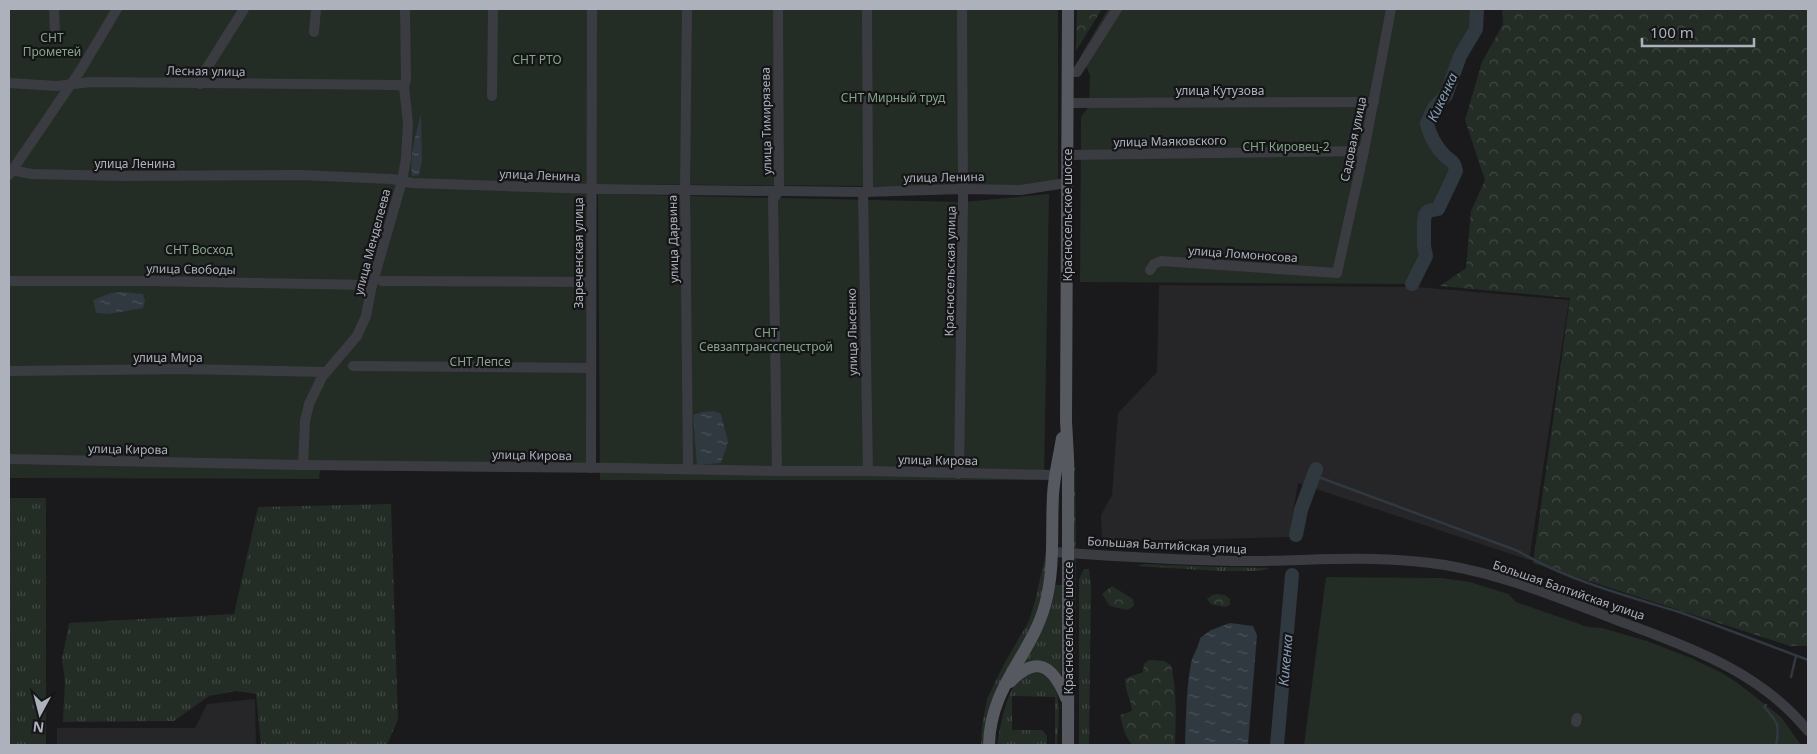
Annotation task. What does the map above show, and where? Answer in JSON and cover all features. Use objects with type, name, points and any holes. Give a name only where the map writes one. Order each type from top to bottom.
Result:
[{"type":"main road","name":"Красносельское шоссе","points":[[1068,9],[1072,72],[1067,103],[1066,183],[1068,745]]},
{"type":"main road","name":"Красносельское шоссе","points":[[989,745],[992,721],[1002,691],[1042,616],[1049,586],[1052,552],[1053,493],[1066,421]]},
{"type":"main road","points":[[1002,691],[1019,673],[1027,668],[1037,666],[1046,669],[1054,675],[1060,683],[1068,702]]},
{"type":"street","points":[[54,9],[55,35]]},
{"type":"street","points":[[11,173],[71,83],[117,9]]},
{"type":"street","points":[[200,84],[204,74],[244,9]]},
{"type":"street","points":[[314,32],[316,9]]},
{"type":"street","name":"улица Менделеева","points":[[303,465],[305,421],[309,404],[322,377],[357,336],[366,316],[377,283],[402,181],[406,159],[408,123],[404,87],[406,79],[405,9]]},
{"type":"street","points":[[492,96],[493,9]]},
{"type":"street","name":"Зареченская улица","points":[[591,468],[592,9]]},
{"type":"street","name":"улица Дарвина","points":[[687,9],[685,189],[688,463],[690,469]]},
{"type":"street","name":"улица Тимирязева","points":[[777,471],[773,198],[779,192],[778,9]]},
{"type":"street","name":"улица Лысенко","points":[[867,9],[865,192],[868,471]]},
{"type":"street","name":"Красносельская улица","points":[[959,474],[963,188],[962,9]]},
{"type":"street","points":[[1072,72],[1117,9]]},
{"type":"street","name":"Садовая улица","points":[[1337,273],[1364,151],[1392,9]]},
{"type":"street","name":"Лесная улица","points":[[9,83],[57,86],[67,86],[71,83],[398,85],[404,87]]},
{"type":"street","name":"улица Кутузова","points":[[1067,103],[1374,102]]},
{"type":"street","name":"улица Маяковского","points":[[1067,155],[1364,151]]},
{"type":"street","name":"улица Ленина","points":[[11,173],[123,176],[300,175],[412,183],[591,189],[779,192],[865,192],[963,188],[1021,190],[1066,183]]},
{"type":"street","name":"улица Ломоносова","points":[[1150,270],[1154,264],[1161,261],[1337,273]]},
{"type":"street","name":"улица Свободы","points":[[9,281],[591,282]]},
{"type":"street","points":[[353,366],[590,368]]},
{"type":"street","name":"улица Мира","points":[[9,371],[183,369],[326,372]]},
{"type":"street","name":"улица Кирова","points":[[9,459],[303,465],[868,471],[1056,475]]},
{"type":"street","name":"Большая Балтийская улица","points":[[1052,552],[1214,561],[1387,559],[1446,565],[1477,572],[1518,584],[1599,613],[1720,661],[1755,682],[1776,698],[1808,731]]},
{"type":"shaded area","points":[[1159,285],[1417,287],[1569,300],[1529,560],[1298,483],[1289,537],[1102,542],[1101,515],[1112,495],[1118,413],[1157,372]]},
{"type":"shaded area","points":[[255,699],[256,745],[57,745],[57,728],[195,728],[207,704]]},
{"type":"green space","points":[[9,9],[1058,9],[1058,182],[1020,187],[587,184],[589,472],[320,470],[319,479],[9,478]]},
{"type":"green space","points":[[1077,9],[1102,9],[1076,51]]},
{"type":"green space","name":"СНТ Кировец-2","points":[[1108,9],[1477,9],[1476,29],[1460,56],[1446,95],[1434,108],[1427,123],[1433,139],[1444,155],[1454,162],[1456,171],[1443,210],[1428,211],[1425,215],[1424,246],[1426,256],[1412,284],[1080,282],[1081,117],[1089,106],[1090,75],[1081,55]]},
{"type":"green space","points":[[1502,9],[1808,9],[1808,646],[1790,646],[1533,563],[1570,298],[1440,286],[1466,268],[1471,211],[1485,180],[1465,120],[1482,62],[1503,24]]},
{"type":"green space","name":"СНТ Севзаптрансспецстрой","points":[[598,194],[963,202],[1049,194],[1044,480],[600,480]]},
{"type":"green space","points":[[1071,461],[1075,461],[1076,548],[1074,745],[1072,745]]},
{"type":"green space","points":[[9,498],[46,498],[46,745],[9,745]]},
{"type":"green space","points":[[391,504],[398,719],[387,745],[261,745],[256,694],[236,691],[209,696],[174,721],[63,722],[65,681],[62,659],[69,623],[234,614],[258,507]]},
{"type":"green space","points":[[1047,548],[1046,577],[1041,601],[985,745],[981,745],[982,725],[987,699],[1004,664],[1029,621]]},
{"type":"green space","points":[[1144,564],[1270,568],[1259,571],[1220,571],[1136,566]]},
{"type":"green space","points":[[1084,569],[1089,569],[1091,587],[1089,745],[1079,745],[1079,579]]},
{"type":"green space","points":[[1326,577],[1441,578],[1470,582],[1508,594],[1516,602],[1588,627],[1602,628],[1647,641],[1691,658],[1722,673],[1739,684],[1781,717],[1801,745],[1304,745]]},
{"type":"green space","points":[[1055,585],[1063,585],[1061,676],[1023,664],[1048,616]]},
{"type":"green space","points":[[1112,586],[1133,599],[1134,606],[1127,610],[1110,606],[1102,594]]},
{"type":"green space","points":[[1217,594],[1225,595],[1230,599],[1230,605],[1225,607],[1211,604],[1207,599]]},
{"type":"green space","points":[[1149,660],[1164,661],[1171,665],[1176,715],[1175,745],[1132,745],[1125,734],[1120,715],[1132,711],[1125,679],[1143,672],[1144,664]]},
{"type":"green space","points":[[1043,672],[1055,686],[1059,706],[1057,745],[1055,745],[1055,697],[1012,696],[1012,730],[1042,730],[1047,736],[1047,745],[997,745],[1006,705],[1014,686],[1027,674]]},
{"type":"water","points":[[421,114],[422,160],[419,175],[412,176],[412,153]]},
{"type":"water","points":[[111,293],[143,294],[145,301],[143,308],[109,314],[96,313],[93,300]]},
{"type":"water","points":[[714,411],[721,414],[728,442],[721,463],[697,465],[693,415]]},
{"type":"water","points":[[1230,623],[1253,626],[1257,635],[1248,745],[1185,745],[1189,673],[1200,638],[1211,630]]},
{"type":"waterway","name":"Кикенка","points":[[1412,284],[1426,256],[1424,246],[1425,215],[1428,211],[1438,209],[1456,171],[1453,163],[1436,144],[1429,132],[1427,123],[1434,108],[1446,95],[1460,56],[1476,29],[1477,9]]},
{"type":"waterway","name":"Кикенка","points":[[1296,535],[1301,510],[1316,469]]},
{"type":"waterway","points":[[1313,475],[1518,551],[1576,579],[1679,612],[1808,660]]},
{"type":"waterway","name":"Кикенка","points":[[1277,745],[1292,575]]},
{"type":"waterway","points":[[1791,677],[1796,656]]},
{"type":"waterway","points":[[1766,705],[1764,707],[1777,724],[1776,745]]},
{"type":"park label","name":"СНТ Прометей","points":[[52,44]]},
{"type":"park label","name":"СНТ РТО","points":[[537,59]]},
{"type":"park label","name":"СНТ Мирный труд","points":[[893,97]]},
{"type":"park label","name":"СНТ Восход","points":[[199,249]]},
{"type":"park label","name":"СНТ Лепсе","points":[[480,361]]}]
